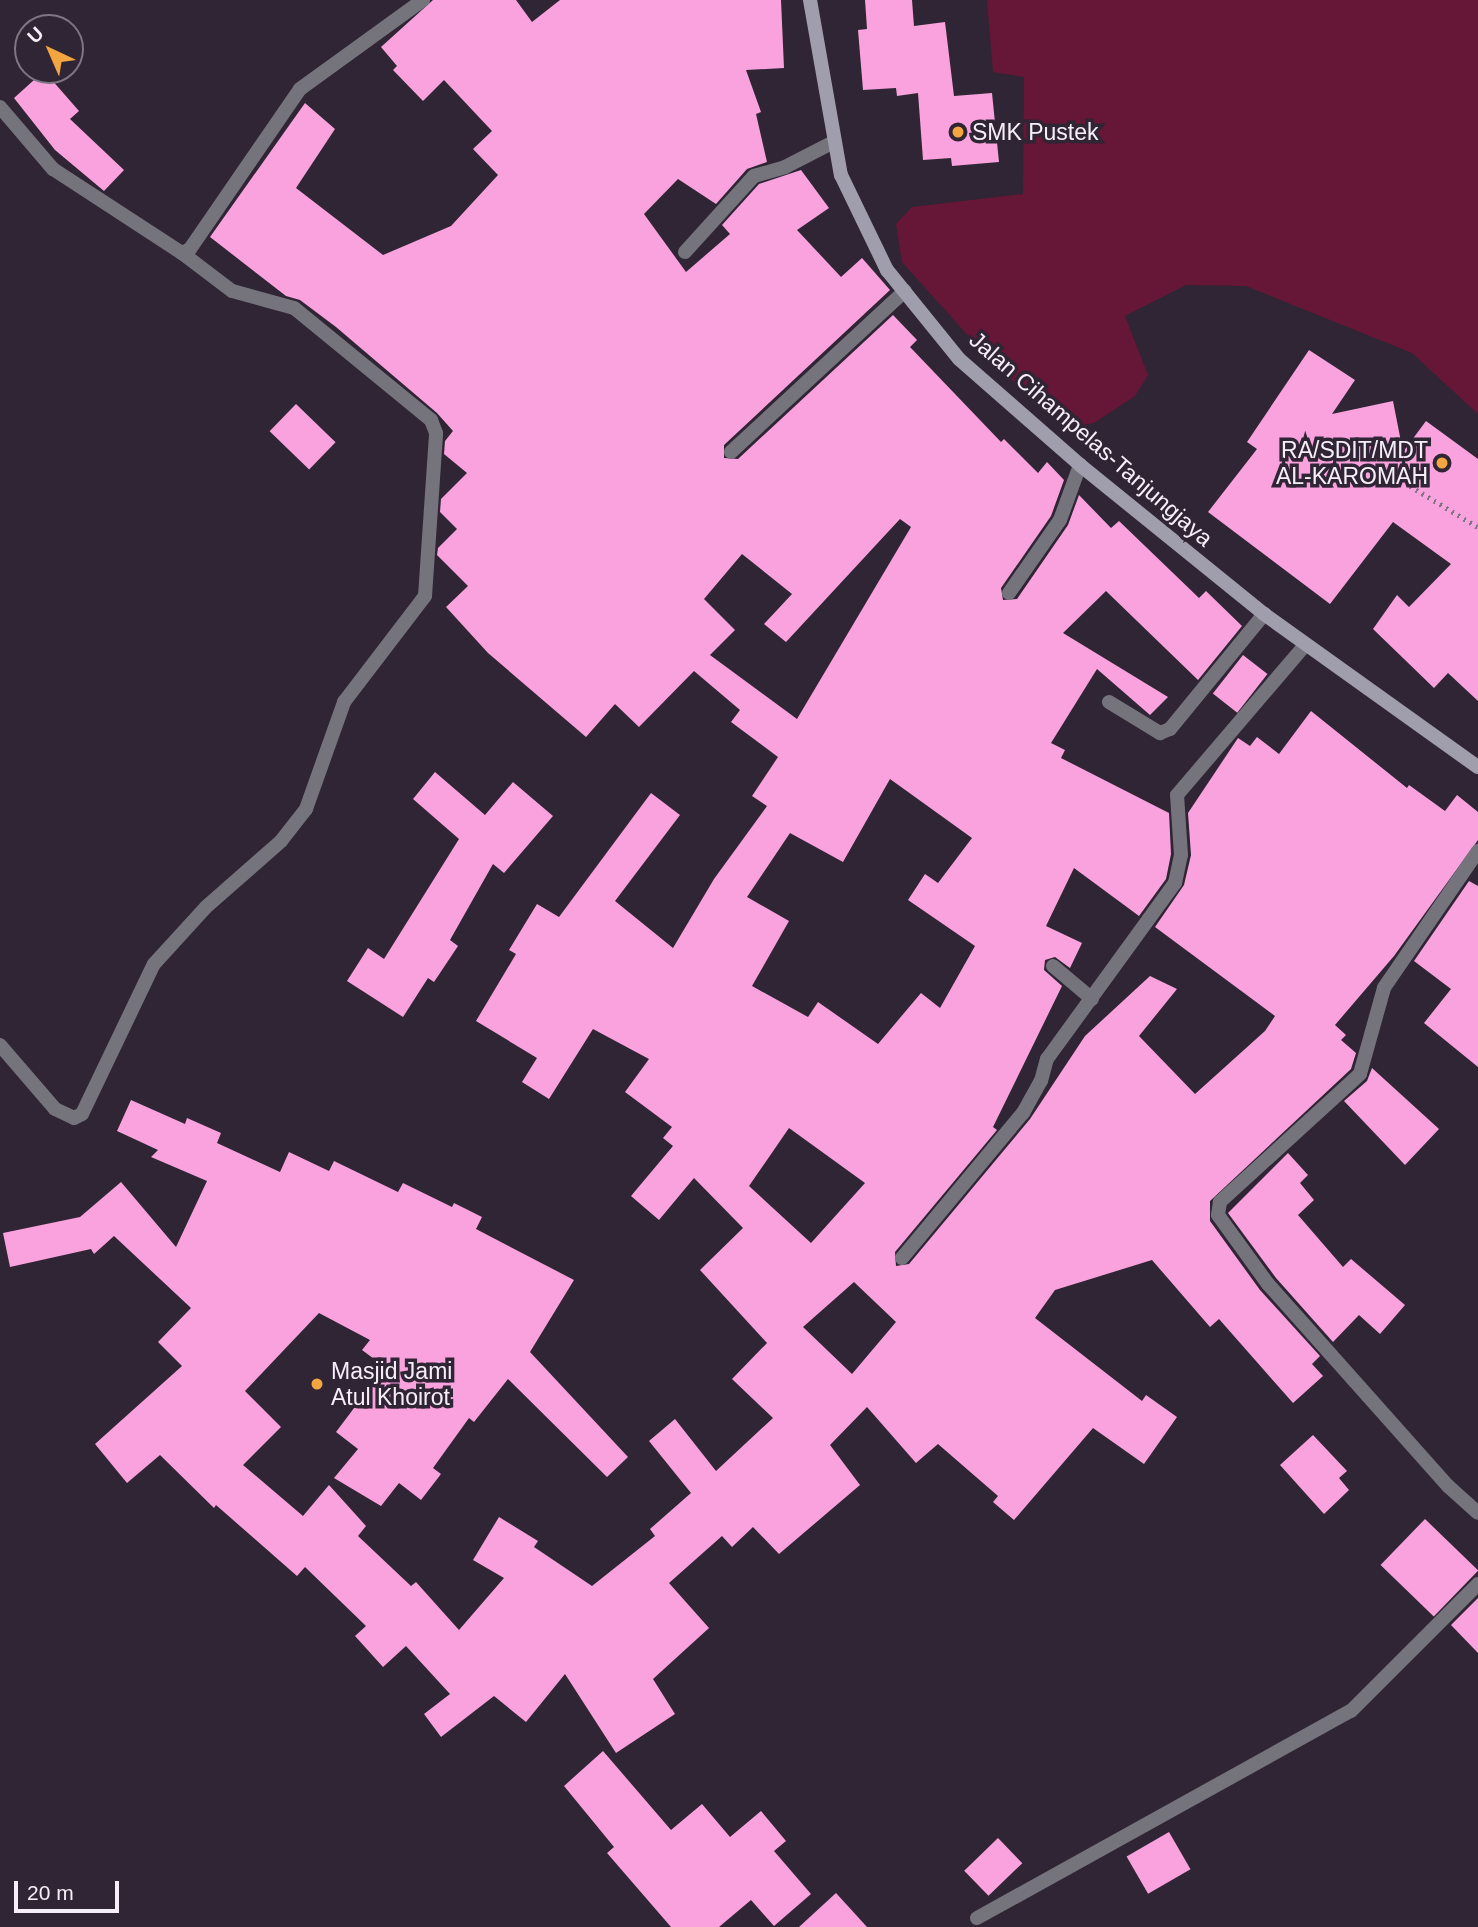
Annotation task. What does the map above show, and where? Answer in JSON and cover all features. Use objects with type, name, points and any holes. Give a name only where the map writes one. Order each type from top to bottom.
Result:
[{"type":"main road","name":"Jalan Cihampelas-Tanjungjaya","points":[[810,0],[824,64],[832,143],[866,233],[905,291],[959,359],[1080,465],[1264,614],[1478,767]]},
{"type":"street","points":[[182,253],[190,248],[300,89],[424,0]]},
{"type":"street","points":[[0,107],[53,169],[182,253],[232,292],[294,308],[431,420],[436,433],[425,596],[344,702],[306,809],[281,841],[206,907],[154,964],[82,1114],[74,1118],[55,1109],[0,1045]]},
{"type":"street","points":[[685,252],[757,174],[785,167],[832,143]]},
{"type":"street","points":[[731,452],[905,291]]},
{"type":"street","points":[[1009,593],[1060,520],[1080,465]]},
{"type":"street","points":[[1109,702],[1160,733],[1170,729],[1264,614]]},
{"type":"street","points":[[902,1258],[1023,1113],[1041,1082],[1047,1059],[1175,883],[1181,855],[1177,795],[1305,645]]},
{"type":"street","points":[[1478,851],[1384,988],[1360,1074],[1220,1202],[1218,1215],[1268,1284],[1448,1486],[1478,1513]]},
{"type":"street","points":[[1053,965],[1092,999]]},
{"type":"street","points":[[977,1918],[1351,1711],[1478,1584]]},
{"type":"path","points":[[1410,486],[1478,527]]},
{"type":"shaded area","points":[[987,0],[1478,0],[1478,414],[1412,353],[1246,286],[1186,285],[1125,316],[1148,375],[1135,396],[1094,423],[1078,426],[1062,420],[997,368],[902,262],[896,224],[912,207],[1023,194],[1024,77],[993,72]]},
{"type":"building","points":[[433,0],[516,0],[532,22],[560,0],[781,0],[784,68],[746,70],[761,112],[756,114],[767,162],[747,169],[716,204],[678,179],[644,214],[686,272],[730,234],[722,225],[759,184],[801,170],[829,208],[797,230],[841,277],[862,258],[890,290],[724,445],[724,458],[738,459],[893,315],[917,340],[910,347],[1001,442],[1004,439],[1038,473],[1047,462],[1064,480],[1051,516],[1001,588],[1003,600],[1017,599],[1068,525],[1079,495],[1111,528],[1119,521],[1199,598],[1206,591],[1242,626],[1198,680],[1106,591],[1063,633],[1168,697],[1150,715],[1097,669],[1051,743],[1065,750],[1061,758],[1169,813],[1171,854],[1166,879],[1139,916],[1074,868],[1046,926],[1082,943],[1070,968],[1055,957],[1045,960],[1044,970],[1062,986],[993,1127],[997,1130],[895,1252],[896,1266],[909,1264],[1030,1119],[1085,1036],[1150,976],[1177,989],[1139,1036],[1195,1094],[1265,1031],[1275,1016],[1155,927],[1184,885],[1191,855],[1188,813],[1238,738],[1250,746],[1257,737],[1279,754],[1311,711],[1407,788],[1409,785],[1445,811],[1457,795],[1478,812],[1478,840],[1394,956],[1335,1025],[1346,1035],[1341,1040],[1356,1053],[1351,1069],[1210,1201],[1210,1221],[1260,1290],[1320,1356],[1312,1364],[1323,1376],[1293,1403],[1219,1319],[1210,1327],[1152,1260],[1055,1290],[1035,1318],[1142,1401],[1146,1395],[1177,1417],[1144,1464],[1093,1428],[1014,1520],[993,1502],[998,1496],[938,1444],[916,1463],[867,1407],[830,1445],[860,1485],[779,1554],[753,1527],[732,1547],[722,1536],[669,1583],[709,1628],[653,1679],[675,1714],[616,1753],[565,1674],[526,1722],[494,1696],[441,1737],[424,1714],[450,1694],[406,1646],[383,1667],[355,1636],[366,1626],[305,1567],[297,1576],[216,1505],[214,1508],[160,1455],[127,1483],[95,1444],[182,1366],[158,1342],[191,1308],[114,1236],[94,1254],[91,1249],[10,1267],[3,1233],[80,1217],[121,1182],[176,1247],[207,1181],[151,1157],[158,1150],[117,1131],[131,1100],[185,1124],[187,1118],[221,1133],[217,1143],[280,1172],[289,1152],[329,1171],[334,1161],[398,1192],[403,1183],[452,1207],[454,1203],[482,1217],[476,1229],[574,1280],[530,1352],[628,1457],[607,1477],[508,1379],[474,1422],[469,1418],[433,1468],[441,1474],[421,1500],[399,1483],[381,1506],[334,1478],[358,1449],[336,1432],[385,1367],[362,1350],[370,1340],[319,1313],[245,1391],[281,1427],[243,1465],[303,1516],[329,1485],[366,1526],[358,1536],[411,1586],[416,1582],[459,1630],[504,1578],[473,1560],[499,1517],[538,1541],[534,1547],[592,1586],[655,1536],[650,1529],[691,1493],[649,1441],[675,1419],[716,1471],[773,1418],[732,1379],[767,1343],[700,1270],[743,1228],[694,1178],[659,1220],[631,1196],[673,1146],[663,1138],[672,1127],[625,1092],[649,1059],[593,1029],[549,1099],[522,1082],[537,1058],[476,1021],[516,954],[509,950],[537,904],[559,917],[651,793],[680,815],[615,901],[673,948],[714,879],[767,806],[752,796],[778,757],[731,722],[740,710],[694,671],[639,727],[615,704],[586,737],[488,653],[446,607],[468,586],[437,555],[438,548],[457,529],[440,512],[441,499],[467,473],[444,454],[445,441],[453,431],[437,413],[336,327],[300,300],[286,296],[210,237],[305,103],[335,129],[296,188],[383,255],[451,226],[498,175],[473,149],[492,131],[444,80],[423,101],[393,70],[397,66],[381,47]],"holes":[[[900,519],[911,527],[797,719],[710,655],[735,630],[704,599],[742,554],[792,594],[764,624],[786,642]],[[890,779],[972,838],[938,883],[925,874],[908,900],[975,946],[940,1008],[921,993],[878,1044],[818,1002],[808,1017],[752,986],[789,921],[747,897],[790,833],[843,862]],[[789,1128],[865,1183],[811,1243],[749,1186]],[[854,1282],[896,1322],[852,1374],[803,1327]]]},
{"type":"building","points":[[865,0],[912,0],[914,26],[945,22],[954,96],[992,93],[999,162],[952,166],[951,158],[923,160],[918,93],[897,96],[896,88],[863,90],[858,30],[867,29]]},
{"type":"building","points":[[30,84],[55,84],[79,111],[70,119],[124,170],[104,191],[55,150],[14,98]]},
{"type":"building","points":[[1309,350],[1355,380],[1332,414],[1393,401],[1403,452],[1426,421],[1478,459],[1478,701],[1448,673],[1434,688],[1373,629],[1397,595],[1409,607],[1451,564],[1393,522],[1330,604],[1208,512],[1257,449],[1247,442]]},
{"type":"building","points":[[296,404],[336,442],[309,470],[270,431]]},
{"type":"building","points":[[1243,655],[1267,674],[1237,713],[1213,694]]},
{"type":"building","points":[[435,772],[485,815],[513,782],[553,816],[504,873],[493,864],[450,940],[458,946],[434,982],[428,978],[403,1017],[347,981],[368,948],[384,959],[459,839],[413,799]]},
{"type":"building","points":[[1469,881],[1478,886],[1478,1067],[1424,1023],[1451,989],[1414,961]]},
{"type":"building","points":[[1372,1068],[1439,1129],[1405,1165],[1344,1101],[1367,1081]]},
{"type":"building","points":[[1288,1153],[1308,1175],[1300,1183],[1314,1200],[1298,1215],[1343,1267],[1351,1259],[1405,1305],[1380,1334],[1359,1315],[1333,1342],[1276,1278],[1228,1213]]},
{"type":"building","points":[[1313,1435],[1347,1471],[1339,1478],[1349,1490],[1324,1514],[1280,1465]]},
{"type":"building","points":[[1425,1519],[1478,1570],[1434,1616],[1381,1565]]},
{"type":"building","points":[[1478,1598],[1478,1653],[1451,1625]]},
{"type":"building","points":[[603,1751],[671,1830],[702,1804],[730,1837],[761,1811],[786,1841],[774,1851],[811,1894],[774,1926],[751,1900],[719,1927],[671,1927],[607,1853],[614,1847],[564,1786]]},
{"type":"building","points":[[1169,1832],[1190,1869],[1148,1894],[1127,1856]]},
{"type":"building","points":[[998,1838],[1022,1863],[989,1896],[964,1871]]},
{"type":"building","points":[[836,1893],[867,1927],[799,1927]]},
{"type":"place","name":"SMK Pustek","points":[[958,132]]},
{"type":"place","name":"RA/SDIT/MDT AL-KAROMAH","points":[[1442,463]]},
{"type":"place","name":"Masjid Jami Atul Khoirot","points":[[317,1384]]}]
